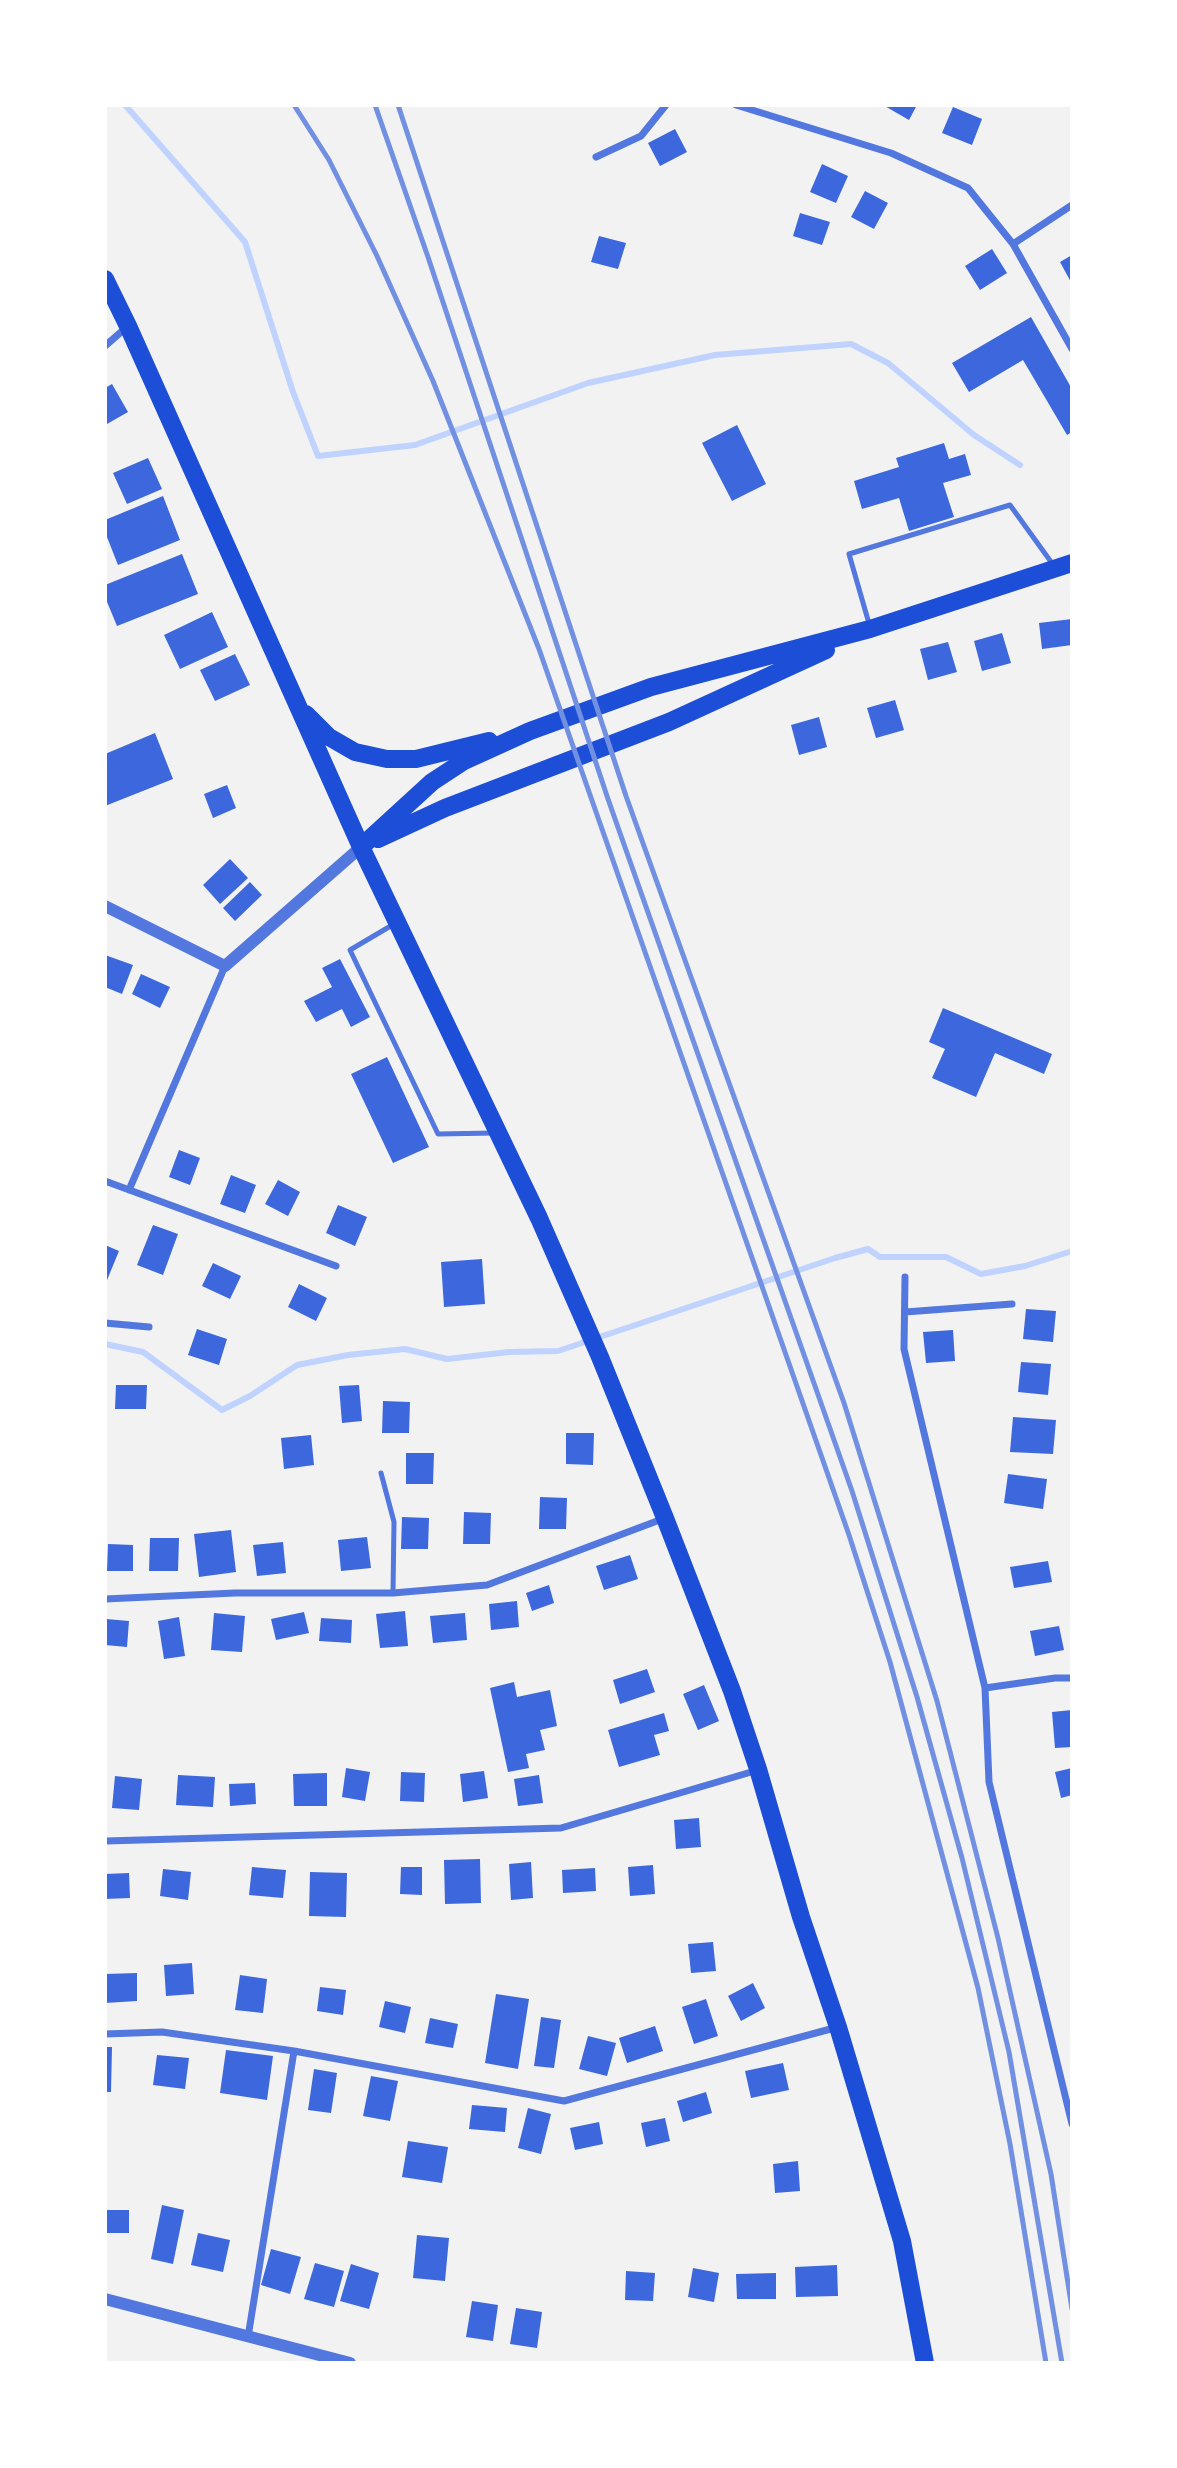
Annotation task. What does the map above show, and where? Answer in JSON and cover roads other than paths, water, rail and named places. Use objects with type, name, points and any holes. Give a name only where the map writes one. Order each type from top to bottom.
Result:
[{"type":"main road","points":[[105,279],[362,847],[539,1218],[600,1357],[665,1518],[732,1691],[801,1917],[838,2027],[902,2241],[925,2363]]},
{"type":"main road","points":[[362,847],[432,782],[464,761],[530,731],[651,687],[870,629],[1064,566]]},
{"type":"main road","points":[[362,847],[444,808],[669,722],[870,629]]},
{"type":"main road","points":[[299,707],[329,737],[355,752],[387,759],[416,759],[530,731]]},
{"type":"street","points":[[596,157],[641,136],[666,105]]},
{"type":"street","points":[[736,105],[891,153],[968,188],[1013,244],[1072,349]]},
{"type":"street","points":[[1013,244],[1072,205]]},
{"type":"street","points":[[105,346],[128,326]]},
{"type":"street","points":[[129,1190],[225,966],[362,847]]},
{"type":"street","points":[[105,906],[225,966]]},
{"type":"street","points":[[105,1181],[336,1266]]},
{"type":"street","points":[[905,1277],[904,1349],[985,1688],[989,1782],[1072,2123]]},
{"type":"street","points":[[905,1312],[1012,1304]]},
{"type":"street","points":[[105,1323],[149,1327]]},
{"type":"street","points":[[105,1600],[235,1593],[393,1593],[487,1585],[665,1518]]},
{"type":"street","points":[[985,1688],[1072,1678]]},
{"type":"street","points":[[105,1841],[561,1828],[758,1769]]},
{"type":"street","points":[[105,2035],[162,2032],[294,2051],[564,2101],[838,2027]]},
{"type":"street","points":[[248,2337],[294,2051]]},
{"type":"street","points":[[105,2299],[350,2363]]},
{"type":"lane","points":[[870,629],[849,554],[1010,505],[1064,566]]},
{"type":"lane","points":[[397,922],[350,950],[438,1134],[498,1133]]},
{"type":"lane","points":[[381,1473],[394,1522],[393,1593]]},
{"type":"waterway","points":[[125,105],[245,242],[293,392],[318,456],[415,445],[588,383],[715,355],[851,344],[888,363],[974,435],[1020,465]]},
{"type":"waterway","points":[[105,1344],[143,1352],[222,1410],[250,1396],[297,1365],[348,1355],[405,1349],[447,1359],[509,1352],[558,1351],[868,1249],[880,1257],[946,1257],[981,1274],[1025,1266],[1072,1251]]},
{"type":"railway","points":[[294,105],[329,160],[377,256],[433,381],[539,649],[849,1535],[890,1662],[978,1988],[1010,2144],[1046,2363]]},
{"type":"railway","points":[[375,105],[608,799],[852,1491],[917,1697],[962,1858],[1009,2052],[1062,2363]]},
{"type":"railway","points":[[398,105],[626,796],[844,1403],[937,1701],[998,1938],[1051,2174],[1072,2309]]}]
